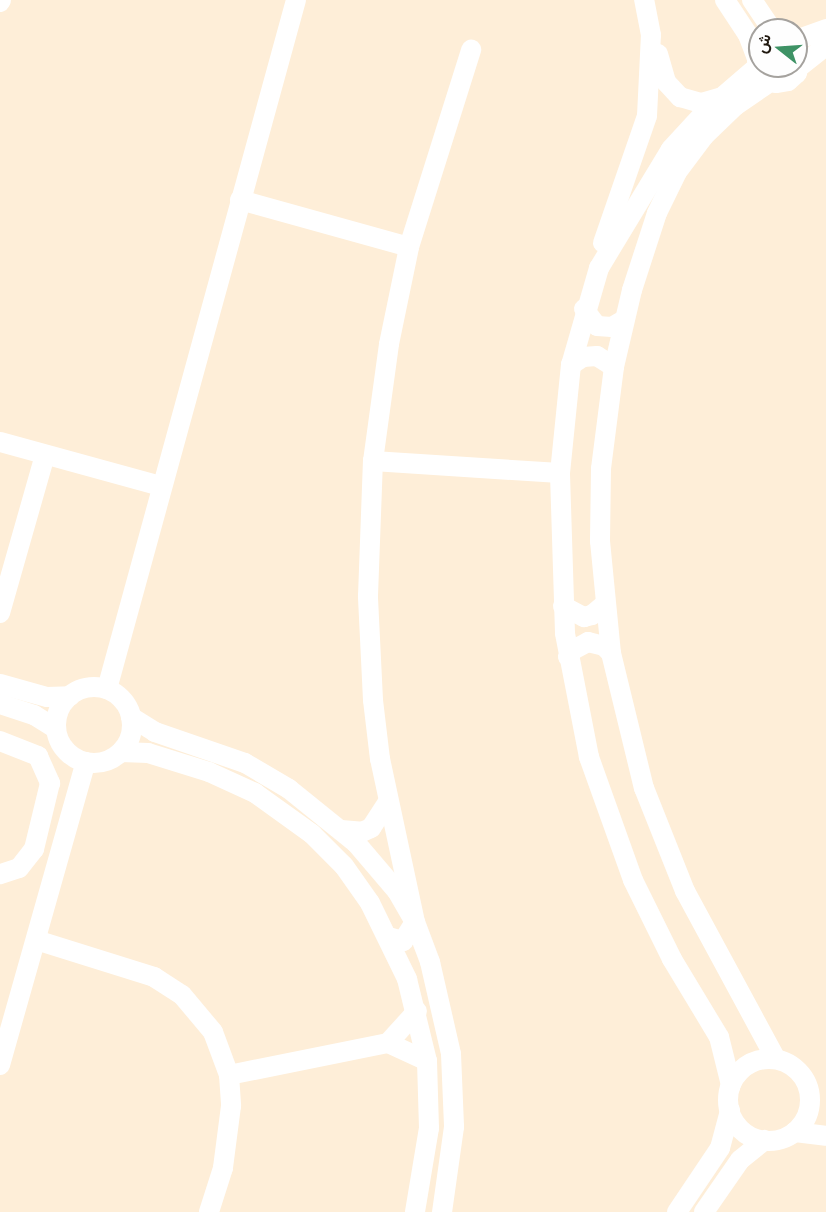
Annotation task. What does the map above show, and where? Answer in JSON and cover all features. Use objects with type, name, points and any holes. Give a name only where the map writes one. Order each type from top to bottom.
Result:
[{"type":"street","points":[[106,689],[160,486],[296,0]]},
{"type":"street","points":[[644,0],[662,72],[672,91],[690,102],[722,97]]},
{"type":"street","points":[[725,0],[748,35]]},
{"type":"street","points":[[752,0],[764,18]]},
{"type":"street","points":[[808,36],[826,29]]},
{"type":"street","points":[[651,35],[647,116],[608,225],[599,268],[584,309],[571,365],[560,473],[563,606],[568,657],[589,757],[616,839],[651,920],[719,1038],[731,1085],[730,1110],[717,1154],[677,1212]]},
{"type":"street","points":[[808,54],[826,46]]},
{"type":"street","points":[[442,1212],[452,1153],[453,1078],[442,1007],[415,922],[380,759],[369,648],[368,556],[373,461],[389,344],[409,247],[471,50]]},
{"type":"street","points":[[599,268],[671,149],[722,97],[748,75]]},
{"type":"street","points":[[751,78],[677,172],[657,213],[624,320],[614,367],[600,505],[604,605],[610,652],[634,753],[668,855],[703,927],[776,1059],[800,1072],[808,1090],[809,1110],[795,1132]]},
{"type":"street","points":[[240,200],[409,247]]},
{"type":"street","points":[[584,309],[597,326],[612,327],[624,320]]},
{"type":"street","points":[[571,365],[583,357],[597,356],[614,367]]},
{"type":"street","points":[[0,442],[160,486]]},
{"type":"street","points":[[0,613],[45,455]]},
{"type":"street","points":[[373,461],[560,473]]},
{"type":"street","points":[[563,606],[584,617],[604,605]]},
{"type":"street","points":[[568,657],[579,645],[588,642],[604,646],[610,652]]},
{"type":"street","points":[[0,684],[47,697],[70,696],[87,688],[106,689],[125,703],[131,717],[130,736],[121,752],[105,762],[86,762],[69,754],[56,729],[34,715],[0,704]]},
{"type":"street","points":[[56,729],[59,710],[70,696]]},
{"type":"street","points":[[131,717],[146,728],[263,773],[340,830],[384,875],[415,922]]},
{"type":"street","points":[[0,741],[38,756],[50,783],[34,849],[19,868],[0,874]]},
{"type":"street","points":[[121,752],[148,753],[209,772],[276,806],[312,834],[344,866],[388,937],[403,969],[417,1011],[427,1061],[429,1128],[415,1212]]},
{"type":"street","points":[[0,1065],[86,762]]},
{"type":"street","points":[[340,830],[362,832],[371,828],[388,801]]},
{"type":"street","points":[[388,937],[403,941],[415,922]]},
{"type":"street","points":[[36,940],[139,971],[169,985],[205,1020],[220,1046],[229,1075],[228,1144],[209,1212]]},
{"type":"street","points":[[403,969],[412,955],[427,956]]},
{"type":"street","points":[[229,1075],[387,1043],[406,1027],[417,1011]]},
{"type":"street","points":[[387,1043],[427,1061]]},
{"type":"street","points":[[731,1085],[749,1064],[776,1059]]},
{"type":"street","points":[[730,1110],[747,1134],[765,1140]]},
{"type":"street","points":[[704,1212],[740,1160],[765,1140],[795,1132],[826,1136]]}]
